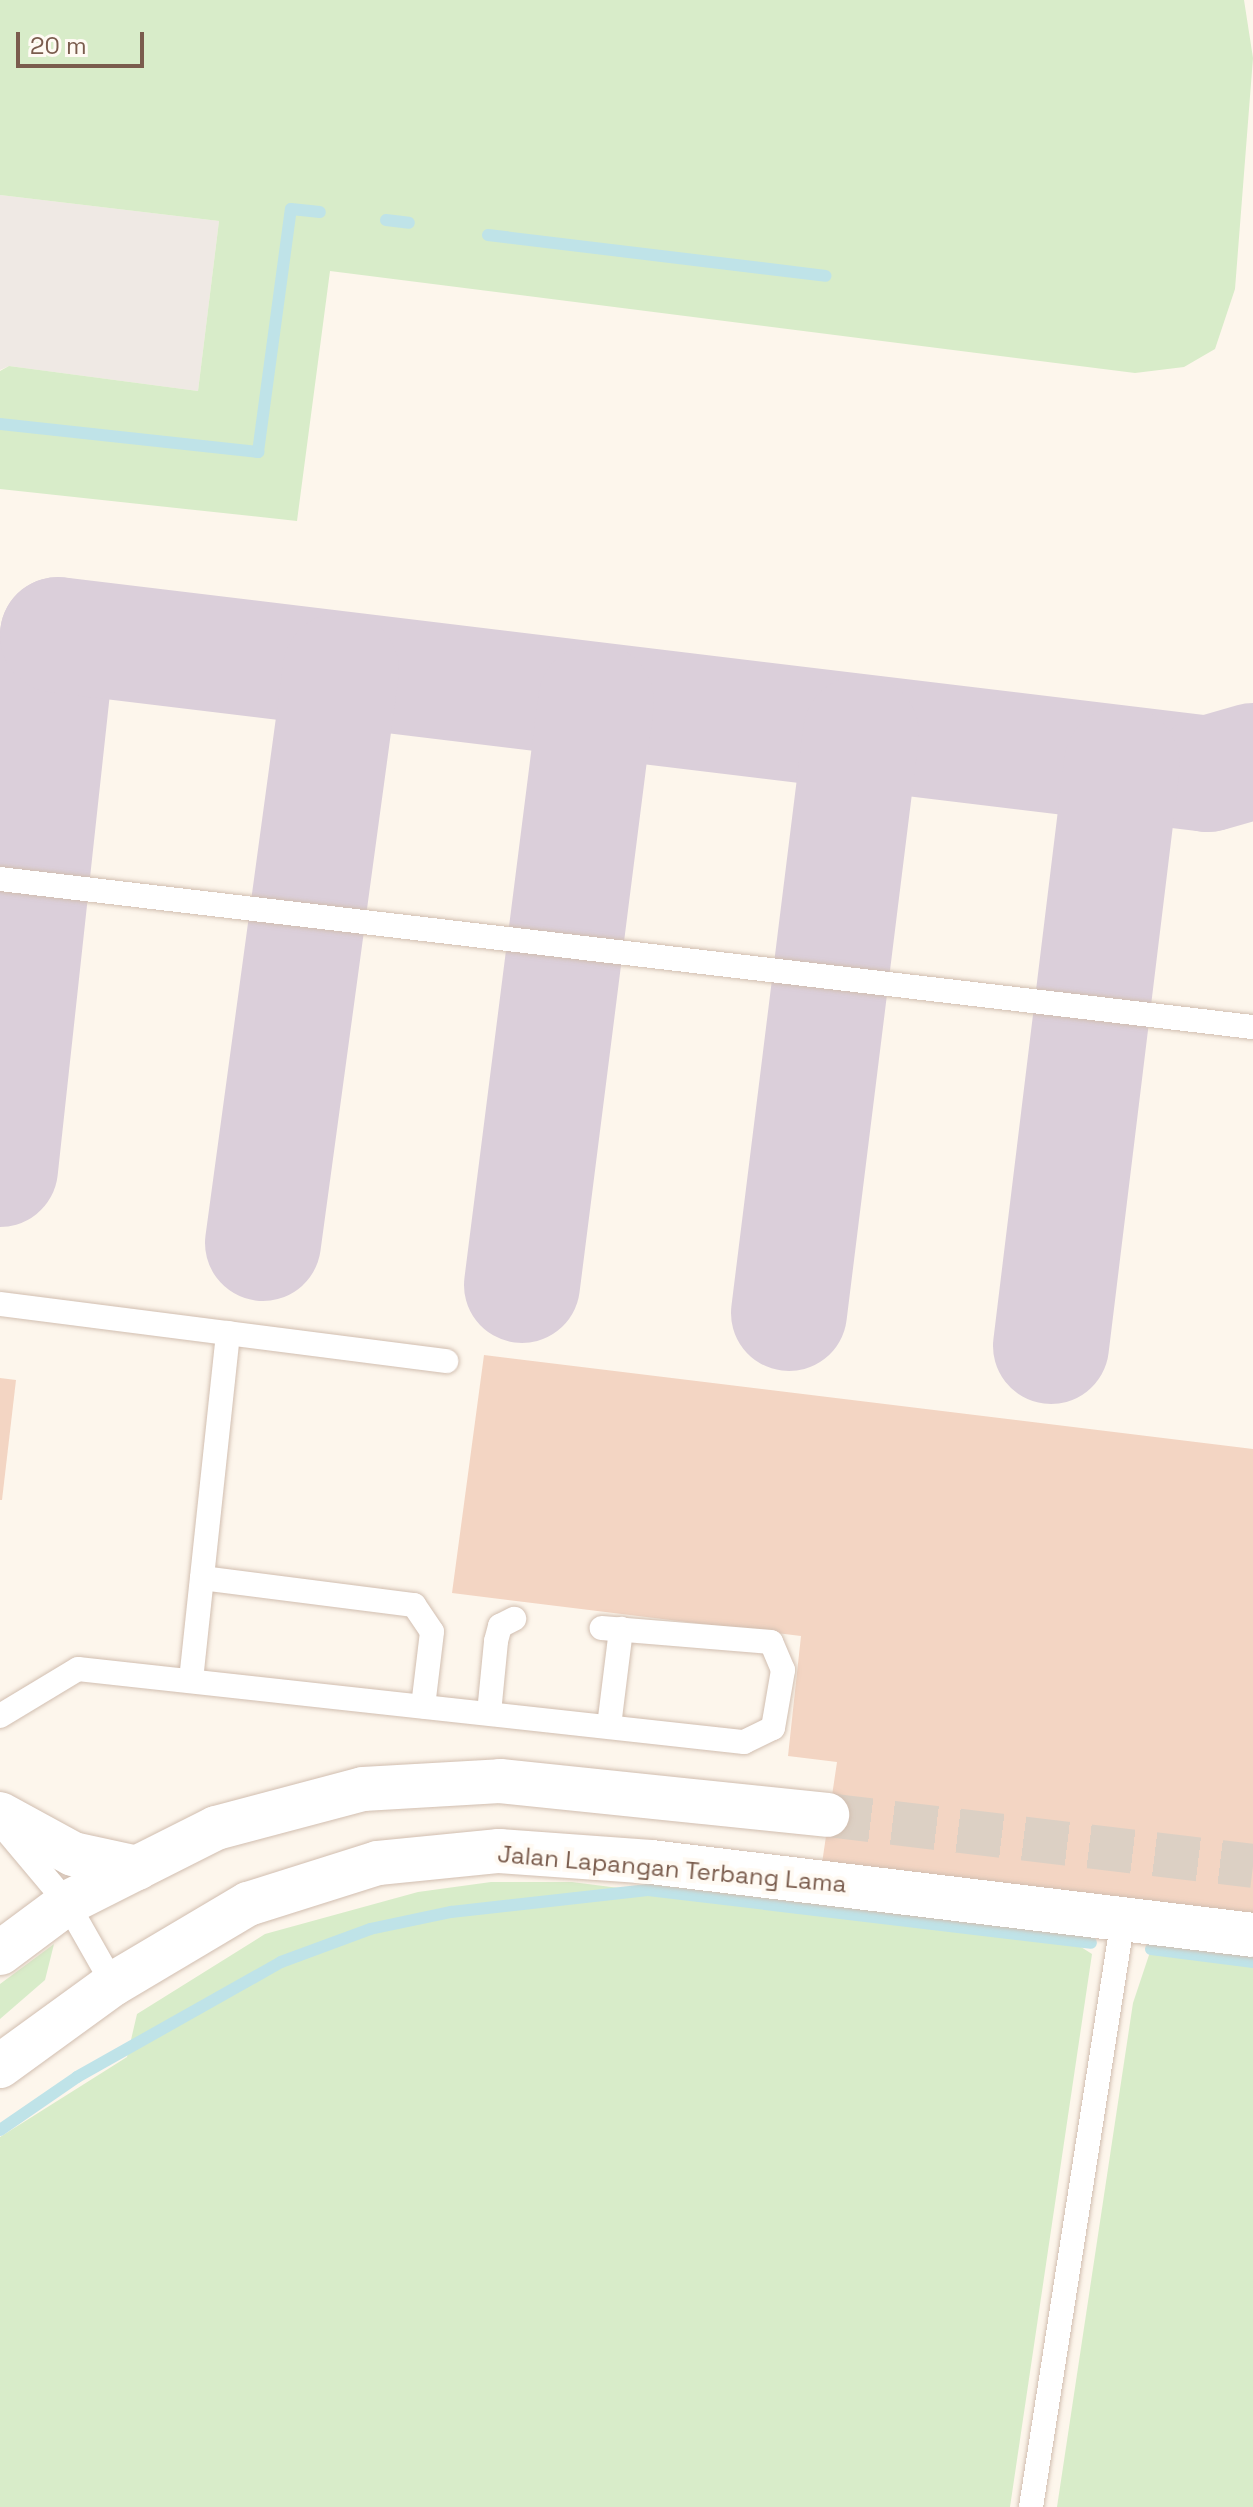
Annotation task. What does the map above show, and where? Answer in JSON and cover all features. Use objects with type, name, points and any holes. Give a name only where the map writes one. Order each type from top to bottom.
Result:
[{"type":"main road","points":[[0,1953],[67,1903],[216,1828],[363,1789],[500,1781],[827,1815]]},
{"type":"main road","points":[[0,1814],[73,1854],[137,1868]]},
{"type":"main road","name":"Jalan Lapangan Terbang Lama","points":[[0,2066],[113,1984],[248,1904],[378,1863],[499,1851],[1123,1918],[1253,1935]]},
{"type":"lane","points":[[0,879],[1253,1027]]},
{"type":"lane","points":[[0,1304],[446,1361]]},
{"type":"lane","points":[[191,1680],[228,1333]]},
{"type":"lane","points":[[202,1578],[414,1605],[432,1632],[423,1706]]},
{"type":"lane","points":[[489,1713],[496,1641],[500,1626],[514,1619]]},
{"type":"lane","points":[[0,1716],[78,1669],[609,1726],[762,1740],[773,1728],[783,1670],[771,1642],[612,1629],[609,1726]]},
{"type":"lane","points":[[0,1823],[67,1903],[113,1984]]},
{"type":"lane","points":[[1031,2507],[1123,1918]]},
{"type":"shaded area","points":[[0,195],[219,221],[198,391],[9,366],[0,370]]},
{"type":"green space","points":[[0,0],[1244,0],[1253,58],[1235,289],[1215,349],[1184,367],[1135,373],[330,271],[297,521],[0,489],[0,371],[9,366],[198,391],[219,221],[0,195]]},
{"type":"green space","points":[[491,1882],[572,1882],[1081,1947],[1092,1954],[1010,2507],[0,2507],[0,2137],[127,2057],[137,2014],[265,1934],[418,1892]]},
{"type":"green space","points":[[54,1944],[45,1980],[0,2019],[0,1984]]},
{"type":"green space","points":[[1151,1949],[1253,1962],[1253,2507],[1057,2507],[1133,2003]]},
{"type":"building","points":[[484,1355],[1253,1449],[1253,1926],[821,1870],[837,1762],[788,1756],[801,1636],[452,1593]]},
{"type":"building","points":[[0,1378],[16,1380],[2,1500],[0,1500]]},
{"type":"waterway","points":[[0,424],[258,452],[291,209],[320,212]]},
{"type":"waterway","points":[[386,220],[409,223]]},
{"type":"waterway","points":[[488,235],[826,276]]},
{"type":"waterway","points":[[0,2130],[77,2077],[281,1962],[370,1929],[451,1912],[648,1890],[1091,1943]]},
{"type":"waterway","points":[[1151,1949],[1253,1962]]},
{"type":"taxiway","points":[[0,1169],[58,635],[1208,774],[1253,761]]},
{"type":"taxiway","points":[[263,1243],[341,670]]},
{"type":"taxiway","points":[[522,1285],[596,702]]},
{"type":"taxiway","points":[[789,1313],[861,733]]},
{"type":"taxiway","points":[[1051,1346],[1122,764]]},
{"type":"tunnel","points":[[827,1815],[1253,1866]]}]
